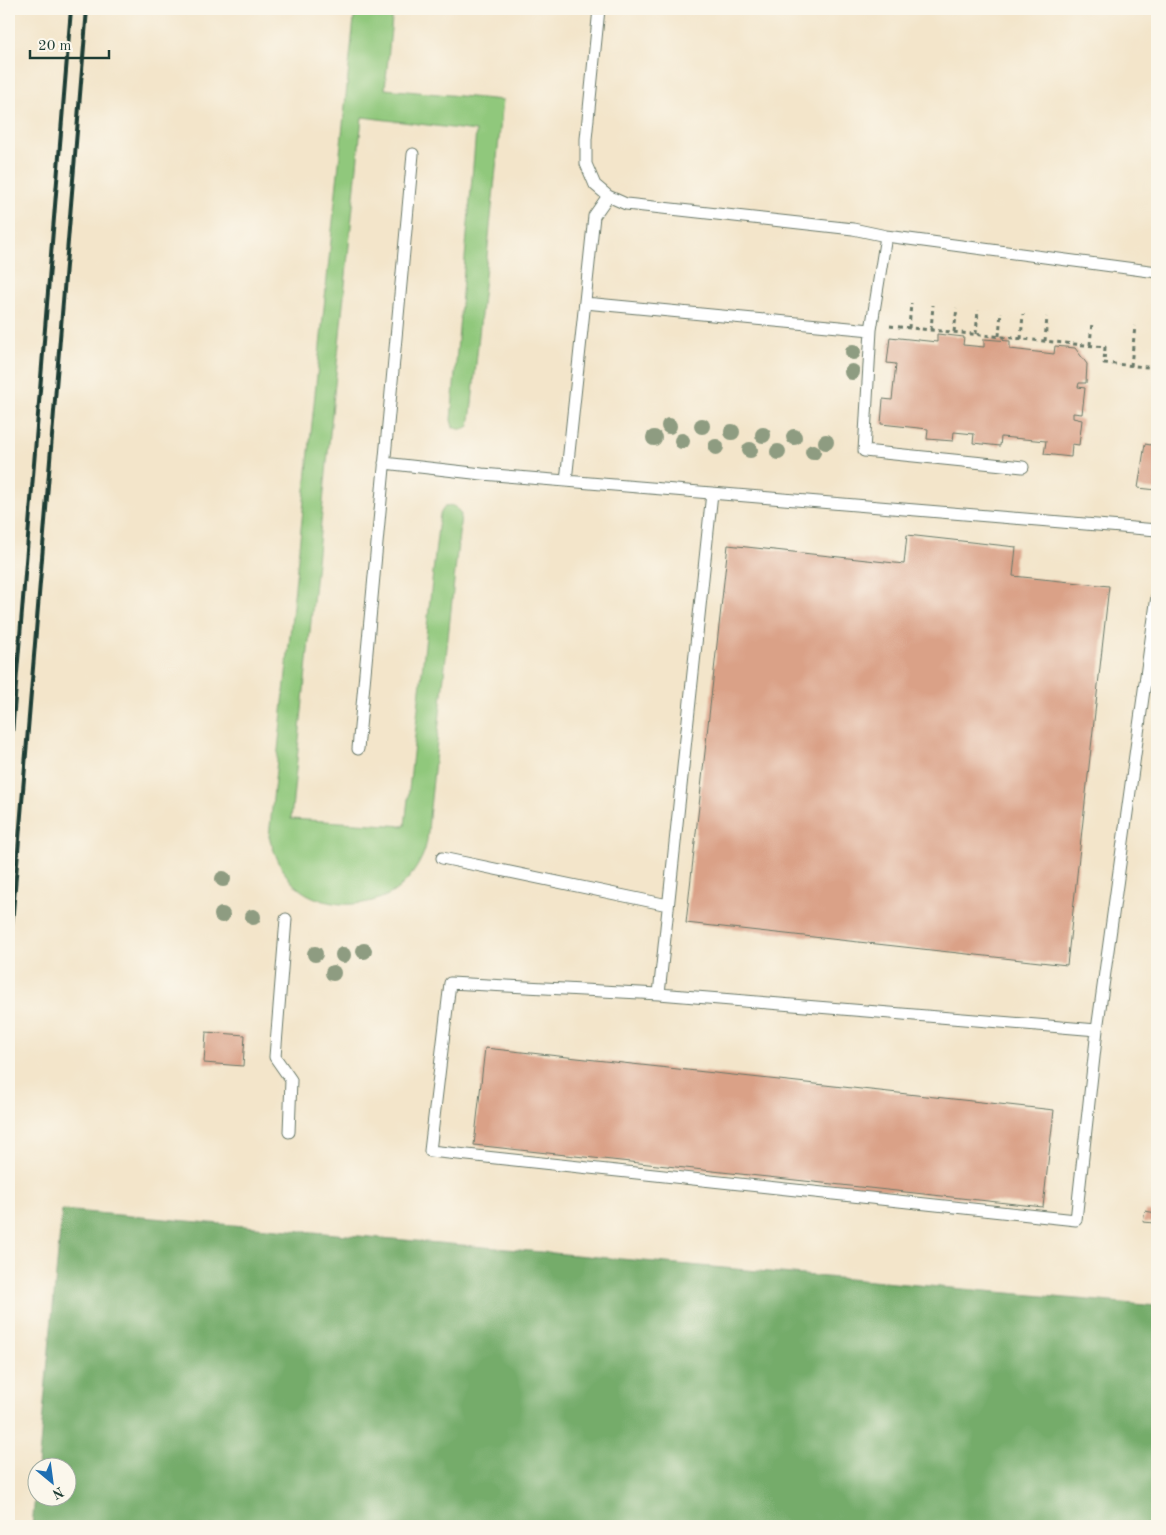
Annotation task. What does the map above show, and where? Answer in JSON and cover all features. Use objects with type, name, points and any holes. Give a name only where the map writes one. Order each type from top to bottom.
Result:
[{"type":"lane","points":[[599,9],[586,139],[586,164],[595,184],[608,196],[626,204],[853,229],[886,236],[1157,272]]},
{"type":"lane","points":[[358,749],[412,154]]},
{"type":"lane","points":[[566,481],[594,216],[608,196]]},
{"type":"lane","points":[[886,236],[871,327],[864,451],[1023,467]]},
{"type":"lane","points":[[584,303],[871,327]]},
{"type":"lane","points":[[384,463],[482,474],[1157,530]]},
{"type":"lane","points":[[658,994],[712,493]]},
{"type":"lane","points":[[1097,1030],[658,994],[450,983],[430,1151],[1076,1220],[1097,1030],[1157,596]]},
{"type":"lane","points":[[442,858],[668,906]]},
{"type":"lane","points":[[286,919],[275,1057],[291,1080],[289,1132]]},
{"type":"path","points":[[908,328],[911,303]]},
{"type":"path","points":[[931,330],[933,305]]},
{"type":"path","points":[[954,332],[957,308]]},
{"type":"path","points":[[976,334],[978,310]]},
{"type":"path","points":[[999,336],[1001,312]]},
{"type":"path","points":[[1021,339],[1023,314]]},
{"type":"path","points":[[1045,341],[1047,317]]},
{"type":"path","points":[[1090,345],[1092,322]]},
{"type":"path","points":[[1131,366],[1135,326]]},
{"type":"path","points":[[871,327],[908,328],[1106,347],[1104,363],[1157,368]]},
{"type":"green space","points":[[355,9],[393,9],[385,89],[503,100],[471,413],[469,426],[461,429],[453,427],[451,420],[476,131],[362,117],[291,819],[405,826],[440,514],[445,506],[451,505],[457,508],[461,515],[426,846],[413,873],[395,891],[380,899],[369,902],[346,904],[323,901],[312,897],[296,886],[281,867],[269,837]]},
{"type":"green space","points":[[62,1210],[1157,1306],[1157,1526],[32,1526],[34,1508],[78,1508],[78,1458],[39,1458]]},
{"type":"building","points":[[937,334],[964,337],[963,345],[984,347],[984,339],[1010,341],[1010,349],[1054,354],[1055,346],[1075,348],[1087,364],[1086,383],[1079,383],[1078,387],[1085,388],[1082,414],[1073,413],[1073,418],[1082,420],[1079,445],[1072,444],[1071,457],[1044,454],[1046,441],[1001,437],[1000,446],[973,443],[974,434],[954,432],[953,441],[927,439],[928,429],[881,424],[883,399],[892,400],[896,364],[887,363],[890,337],[937,342]]},
{"type":"building","points":[[1145,444],[1157,446],[1157,490],[1138,488]]},
{"type":"building","points":[[907,535],[1016,547],[1013,576],[1109,586],[1067,965],[686,923],[728,545],[904,564]]},
{"type":"building","points":[[206,1032],[245,1035],[243,1066],[204,1063]]},
{"type":"building","points":[[485,1048],[1054,1110],[1043,1207],[474,1145]]},
{"type":"building","points":[[1145,1211],[1156,1213],[1155,1223],[1143,1222]]},
{"type":"railway","points":[[9,771],[71,9]]},
{"type":"railway","points":[[9,961],[87,9]]}]
